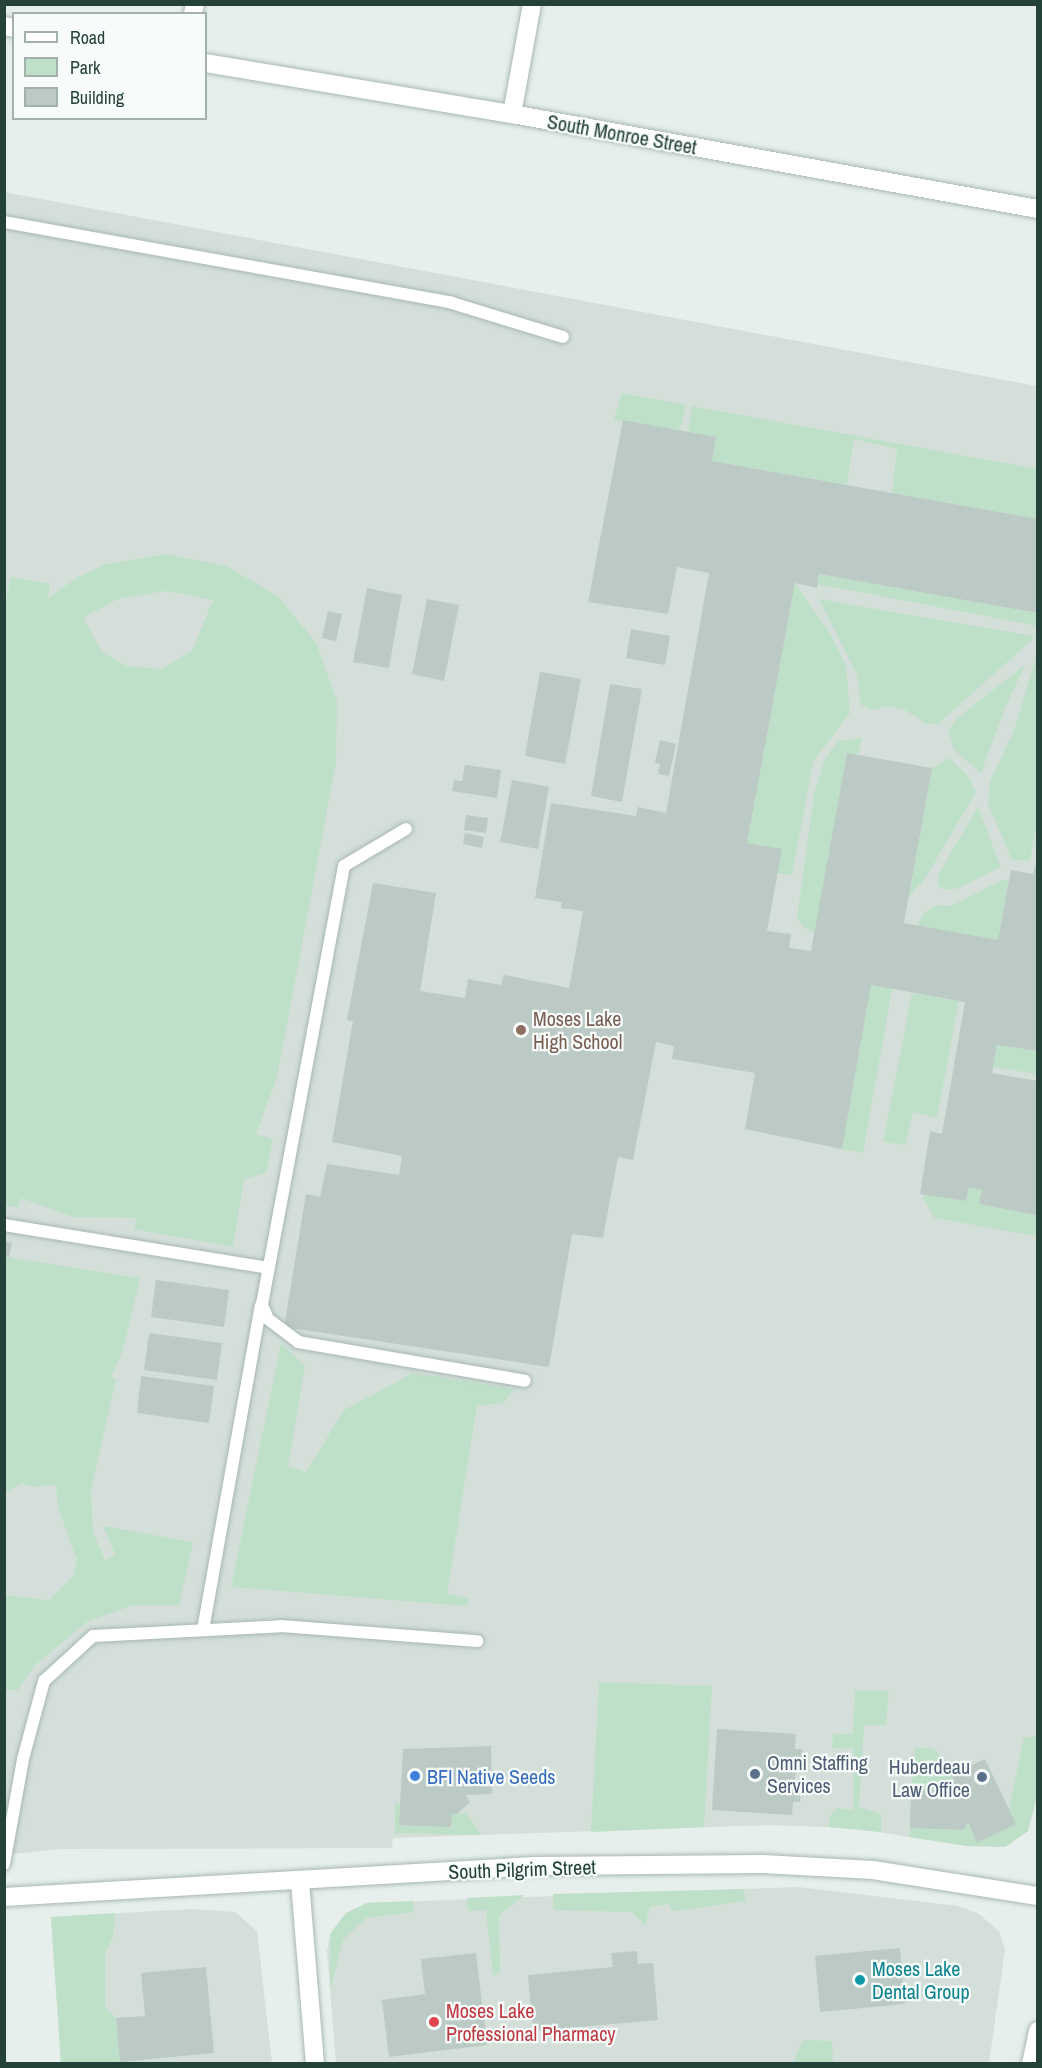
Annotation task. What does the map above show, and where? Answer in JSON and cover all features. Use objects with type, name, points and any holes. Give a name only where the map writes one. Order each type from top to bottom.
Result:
[{"type":"street","points":[[512,114],[532,4]]},
{"type":"street","name":"South Monroe Street","points":[[207,63],[512,114],[1038,209]]},
{"type":"street","name":"South Pilgrim Street","points":[[4,1897],[300,1882],[535,1866],[764,1864],[884,1871],[1038,1896]]},
{"type":"street","points":[[300,1882],[315,2064]]},
{"type":"street","points":[[1031,2064],[1038,2031]]},
{"type":"lane","points":[[4,222],[452,303],[563,338]]},
{"type":"lane","points":[[203,1630],[344,866],[406,829]]},
{"type":"lane","points":[[4,1225],[269,1268]]},
{"type":"lane","points":[[262,1305],[268,1319],[298,1342],[525,1381]]},
{"type":"lane","points":[[4,1864],[23,1759],[44,1682],[93,1636],[281,1626],[477,1641]]},
{"type":"shaded area","name":"Moses Lake High School","points":[[4,192],[1037,386],[1038,1794],[1028,1831],[1005,1847],[967,1846],[852,1828],[769,1825],[393,1838],[392,1848],[59,1849],[5,1855]]},
{"type":"shaded area","points":[[798,1887],[958,1906],[979,1914],[999,1931],[1005,1950],[989,2063],[336,2064],[327,1951],[330,1934],[346,1913],[367,1903]]},
{"type":"shaded area","points":[[192,1909],[235,1912],[257,1931],[272,2063],[61,2063],[51,1917]]},
{"type":"green space","points":[[622,393],[686,405],[680,430],[614,420]]},
{"type":"green space","points":[[692,406],[1037,469],[1037,519],[892,493],[897,449],[854,439],[847,485],[712,461],[715,437],[688,432]]},
{"type":"green space","points":[[166,554],[226,566],[278,596],[316,643],[337,701],[336,762],[277,1077],[256,1134],[273,1139],[266,1173],[244,1179],[233,1247],[134,1229],[136,1218],[73,1217],[21,1198],[18,1208],[5,1205],[4,609],[11,577],[50,584],[48,598],[78,577],[106,564]],"holes":[[[166,591],[213,600],[192,651],[161,669],[127,666],[103,653],[83,618],[118,599]]]},
{"type":"green space","points":[[819,574],[1037,613],[1037,626],[817,584]]},
{"type":"green space","points":[[795,583],[831,635],[846,666],[850,713],[813,762],[792,875],[777,873],[747,843]]},
{"type":"green space","points":[[819,599],[1033,636],[1033,639],[938,724],[925,723],[905,710],[888,706],[873,710],[861,705],[857,675]]},
{"type":"green space","points":[[1037,654],[1037,820],[1030,861],[1012,860],[988,804],[990,781],[1013,733]]},
{"type":"green space","points":[[1025,665],[1005,708],[981,773],[954,750],[948,731],[956,719]]},
{"type":"green space","points":[[862,738],[858,755],[847,753],[815,933],[803,927],[797,918],[814,794],[825,758],[839,741]]},
{"type":"green space","points":[[949,758],[968,776],[976,792],[926,877],[909,897],[932,768]]},
{"type":"green space","points":[[978,807],[1001,867],[959,888],[948,890],[938,886],[938,875]]},
{"type":"green space","points":[[1002,880],[1009,880],[998,940],[917,926],[924,913],[937,905],[951,906]]},
{"type":"green space","points":[[871,985],[892,989],[863,1153],[842,1149]]},
{"type":"green space","points":[[912,993],[959,1001],[937,1118],[913,1112],[905,1145],[883,1142]]},
{"type":"green space","points":[[997,1045],[1037,1051],[1037,1074],[993,1067]]},
{"type":"green space","points":[[969,1187],[982,1190],[980,1204],[1035,1215],[1037,1202],[1037,1236],[934,1218],[923,1198],[924,1194],[966,1201]]},
{"type":"green space","points":[[5,1257],[140,1278],[123,1350],[111,1377],[116,1379],[91,1490],[93,1532],[105,1560],[115,1554],[103,1526],[193,1542],[179,1605],[134,1605],[88,1621],[34,1666],[18,1690],[5,1690],[5,1595],[49,1600],[73,1576],[77,1560],[58,1507],[56,1485],[32,1487],[21,1483],[5,1493]]},
{"type":"green space","points":[[281,1343],[305,1366],[288,1466],[306,1472],[344,1410],[413,1373],[514,1389],[504,1403],[477,1406],[447,1593],[469,1599],[466,1606],[231,1587]]},
{"type":"green space","points":[[599,1682],[712,1686],[704,1827],[591,1832]]},
{"type":"green space","points":[[855,1690],[889,1691],[886,1725],[864,1725],[859,1807],[881,1814],[881,1832],[829,1827],[830,1816],[837,1808],[853,1810],[854,1749],[832,1748],[833,1734],[853,1734]]},
{"type":"green space","points":[[1024,1737],[1037,1737],[1037,1794],[1028,1831],[1005,1847],[967,1846],[909,1837],[910,1828],[964,1830],[968,1822],[977,1842],[1016,1824],[1009,1809]]},
{"type":"green space","points":[[915,1748],[933,1748],[957,1772],[953,1774],[953,1790],[911,1789]]},
{"type":"green space","points":[[395,1803],[400,1803],[399,1825],[451,1827],[452,1814],[467,1813],[481,1835],[395,1833]]},
{"type":"green space","points":[[744,1889],[746,1901],[676,1911],[671,1910],[669,1904],[650,1907],[645,1925],[632,1912],[553,1910],[553,1894]]},
{"type":"green space","points":[[524,1895],[499,1915],[500,1971],[493,1976],[486,1910],[468,1911],[467,1898]]},
{"type":"green space","points":[[413,1901],[414,1912],[366,1918],[343,1940],[330,1990],[330,1934],[346,1913],[367,1903]]},
{"type":"green space","points":[[115,1913],[113,1937],[105,1953],[105,2007],[116,2018],[120,2062],[61,2063],[51,1917]]},
{"type":"green space","points":[[803,2040],[832,2041],[833,2063],[793,2063]]},
{"type":"building","points":[[623,420],[716,437],[712,461],[1038,519],[1038,613],[819,574],[817,588],[795,583],[747,843],[782,849],[767,931],[791,934],[789,948],[811,951],[847,753],[932,768],[904,923],[998,940],[1011,870],[1033,874],[1038,855],[1038,1051],[997,1045],[992,1073],[1038,1081],[1036,1215],[979,1204],[982,1190],[969,1187],[966,1201],[920,1194],[930,1131],[942,1134],[965,1002],[871,985],[842,1149],[745,1129],[755,1073],[672,1059],[674,1046],[656,1042],[633,1160],[618,1157],[603,1238],[572,1234],[549,1367],[284,1327],[306,1194],[320,1197],[327,1164],[399,1175],[402,1156],[332,1142],[353,1021],[347,1020],[373,883],[436,893],[420,991],[465,998],[468,979],[501,985],[504,975],[569,988],[583,911],[561,908],[562,902],[535,898],[551,803],[636,816],[638,807],[666,813],[709,573],[677,567],[668,614],[588,602]]},
{"type":"building","points":[[367,588],[402,595],[389,668],[353,662]]},
{"type":"building","points":[[427,599],[459,605],[444,681],[412,674]]},
{"type":"building","points":[[328,611],[342,614],[336,641],[322,638]]},
{"type":"building","points":[[631,629],[670,636],[665,665],[626,658]]},
{"type":"building","points":[[540,672],[581,679],[565,764],[525,756]]},
{"type":"building","points":[[610,684],[642,689],[622,802],[591,796]]},
{"type":"building","points":[[660,740],[676,744],[669,776],[658,774],[660,764],[655,763]]},
{"type":"building","points":[[465,765],[501,770],[497,798],[452,791],[454,780],[462,781]]},
{"type":"building","points":[[512,780],[549,787],[538,849],[500,842]]},
{"type":"building","points":[[466,815],[488,818],[486,833],[464,830]]},
{"type":"building","points":[[465,833],[484,837],[482,848],[463,844]]},
{"type":"building","points":[[4,1241],[12,1243],[9,1257],[4,1257]]},
{"type":"building","points":[[156,1280],[229,1290],[224,1327],[151,1317]]},
{"type":"building","points":[[149,1333],[222,1343],[217,1380],[144,1370]]},
{"type":"building","points":[[141,1376],[214,1386],[209,1423],[137,1413]]},
{"type":"building","name":"Omni Staffing Services","points":[[717,1729],[796,1734],[795,1749],[803,1749],[801,1768],[796,1767],[795,1780],[801,1780],[800,1802],[793,1802],[792,1815],[712,1810]]},
{"type":"building","points":[[491,1746],[492,1794],[466,1795],[470,1802],[457,1814],[452,1814],[451,1827],[399,1825],[403,1749]]},
{"type":"building","points":[[985,1759],[1016,1824],[977,1843],[968,1822],[964,1830],[910,1828],[911,1789],[953,1790],[953,1774]]},
{"type":"building","name":"Moses Lake Dental Group","points":[[900,1948],[905,2004],[820,2012],[815,1956]]},
{"type":"building","points":[[637,1951],[638,1964],[653,1963],[658,2020],[533,2031],[528,1975],[613,1967],[611,1953]]},
{"type":"building","name":"Moses Lake Professional Pharmacy","points":[[476,1953],[487,2045],[389,2057],[382,2000],[425,1994],[421,1959]]},
{"type":"building","points":[[206,1967],[214,2053],[120,2062],[116,2018],[145,2016],[141,1973]]},
{"type":"place","name":"Moses Lake High School","points":[[521,1030]]},
{"type":"place","name":"Omni Staffing Services","points":[[755,1774]]},
{"type":"place","name":"BFI Native Seeds","points":[[415,1776]]},
{"type":"place","name":"Huberdeau Law Office","points":[[982,1777]]},
{"type":"place","name":"Moses Lake Dental Group","points":[[860,1980]]},
{"type":"place","name":"Moses Lake Professional Pharmacy","points":[[434,2022]]}]
